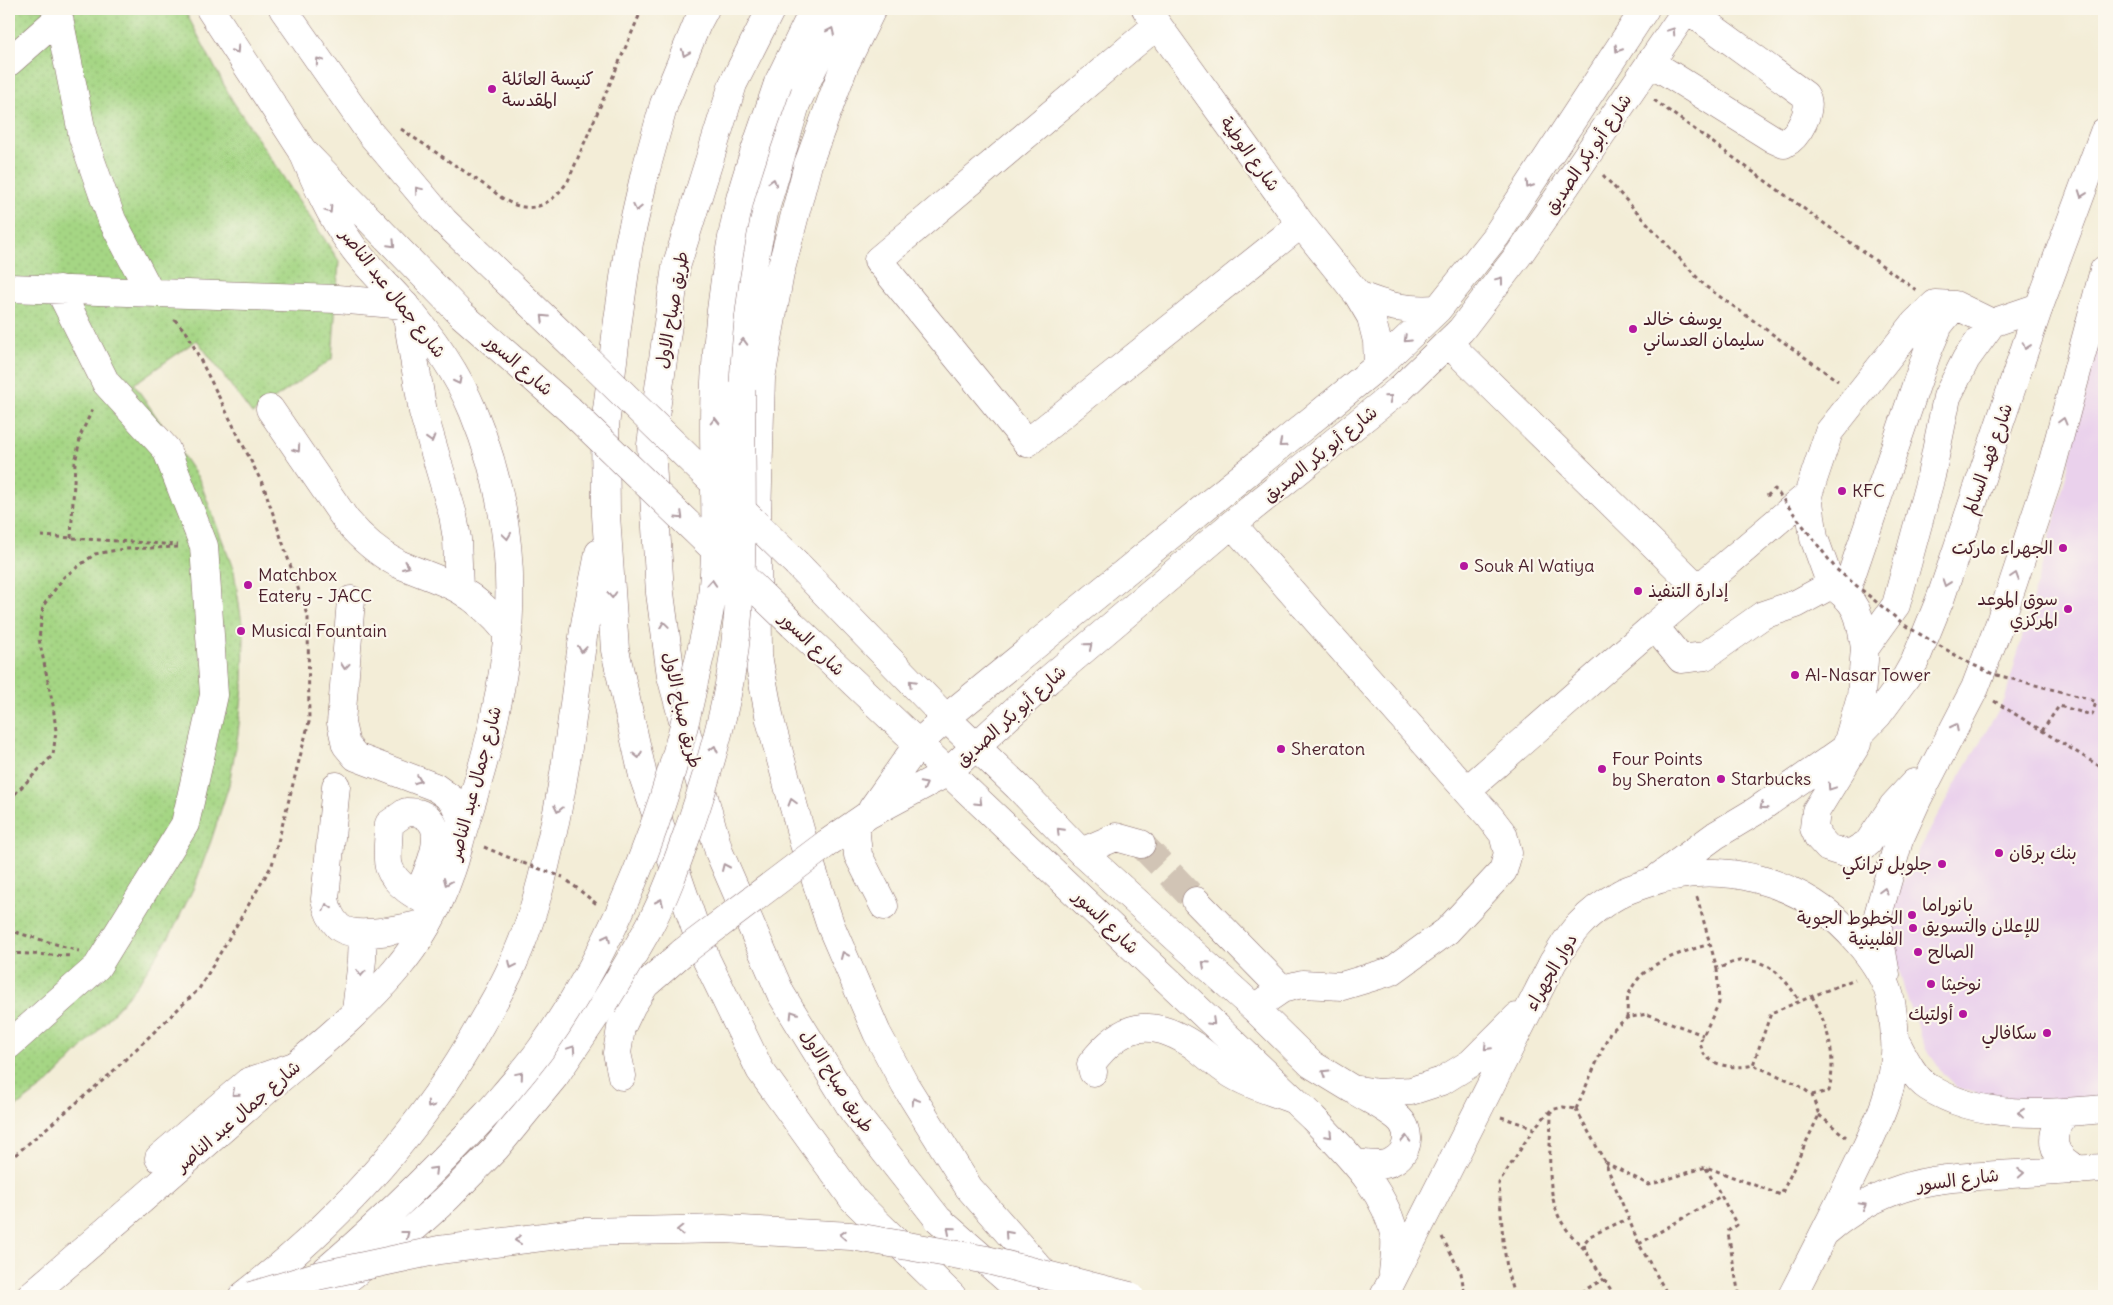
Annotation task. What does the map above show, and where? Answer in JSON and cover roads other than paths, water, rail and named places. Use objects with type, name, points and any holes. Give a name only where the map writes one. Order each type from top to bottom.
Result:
[{"type":"main road","name":"شارع السور","points":[[210,9],[302,150],[462,315],[569,409],[793,625],[1294,1100],[1356,1163],[1383,1200],[1395,1239],[1388,1288]]},
{"type":"main road","name":"شارع السور","points":[[283,9],[370,133],[444,221],[797,564],[975,748],[1018,787],[1081,852],[1254,1008],[1311,1064],[1352,1089],[1378,1093],[1411,1091],[1442,1081],[1471,1063],[1534,1000]]},
{"type":"main road","points":[[705,9],[696,24],[664,104],[645,173],[629,243],[604,426],[606,515],[615,650],[643,776],[706,959],[760,1070],[853,1199],[952,1296]]},
{"type":"main road","name":"طريق صباح الاول","points":[[771,9],[733,84],[676,266],[651,445],[660,593],[671,676],[718,852],[781,994],[853,1111],[938,1219],[1026,1296]]},
{"type":"main road","points":[[295,1296],[364,1238],[438,1166],[488,1112],[540,1050],[585,982],[619,913],[650,843],[688,710],[711,598],[716,532],[715,385],[718,332],[726,270],[740,200],[778,83],[814,9]]},
{"type":"main road","points":[[326,1296],[413,1229],[447,1198],[489,1155],[555,1076],[603,1006],[649,926],[677,865],[704,785],[731,672],[738,611],[742,519],[741,390],[743,326],[753,266],[764,214],[796,104],[841,9]]},
{"type":"main road","points":[[872,9],[846,64],[808,164],[776,292],[762,378],[757,518],[758,656],[770,720],[804,844],[830,924],[878,1034],[905,1085],[968,1188],[1064,1296]]},
{"type":"main road","name":"شارع أبو بكر الصديق","points":[[861,819],[918,744],[946,718],[1378,366],[1438,309],[1496,236],[1645,9]]},
{"type":"main road","points":[[1650,62],[1773,139],[1784,144],[1793,139],[1807,112],[1809,101],[1805,95],[1687,9]]},
{"type":"main road","name":"شارع أبو بكر الصديق","points":[[622,1076],[617,1053],[621,1028],[632,1005],[645,985],[683,952],[861,819],[948,772],[1048,680],[1232,524],[1399,390],[1461,330],[1520,253],[1687,9]]},
{"type":"main road","points":[[1152,17],[878,260],[1027,443],[1301,224]]},
{"type":"main road","name":"شارع الوطية","points":[[1152,17],[1301,224],[1358,295],[1371,317],[1378,341],[1378,366]]},
{"type":"main road","points":[[9,62],[59,18],[83,138],[112,220],[150,292]]},
{"type":"main road","name":"شارع فهد السالم","points":[[1655,880],[1716,835],[1756,811],[1856,739],[1895,693],[1915,661],[1941,597],[2039,307],[2104,132]]},
{"type":"main road","name":"شارع جمال عبد الناصر","points":[[30,1296],[356,1011],[396,970],[427,909],[451,873],[494,717],[503,675],[508,633],[510,586],[508,540],[500,494],[488,450],[471,407],[450,366],[405,305],[351,245],[323,200],[302,150]]},
{"type":"main road","points":[[1883,981],[1878,915],[1899,840],[1975,688],[1999,625],[2049,476],[2104,270]]},
{"type":"main road","points":[[9,288],[337,299],[405,305],[423,412],[453,515],[457,539],[458,589]]},
{"type":"main road","points":[[9,1045],[97,967],[185,824],[214,695],[204,546],[166,449],[106,383],[59,289]]},
{"type":"main road","name":"شارع الوطية","points":[[1358,295],[1384,306],[1402,309],[1438,309]]},
{"type":"main road","points":[[1945,304],[1992,323]]},
{"type":"main road","points":[[1938,759],[1903,795],[1868,843],[1853,852],[1836,851],[1823,844],[1818,837],[1814,828],[1816,811],[1856,739],[1866,648],[1859,614],[1838,590],[1814,538],[1808,495],[1829,432],[1915,323],[1945,304]]},
{"type":"main road","points":[[1838,590],[1939,325],[1945,304]]},
{"type":"main road","points":[[1866,648],[1896,605],[1931,476],[1947,397],[1966,359],[1992,323],[2039,307]]},
{"type":"main road","points":[[1448,343],[1698,588]]},
{"type":"main road","points":[[270,409],[346,520],[357,533],[370,545],[399,563],[458,589],[485,608],[508,633]]},
{"type":"main road","points":[[1467,790],[1654,626],[1808,495]]},
{"type":"main road","points":[[243,1296],[281,1267],[324,1226],[378,1173],[413,1130],[470,1045],[515,959],[530,916],[549,850],[559,804],[584,634],[606,515]]},
{"type":"main road","points":[[1232,524],[1467,790],[1503,834],[1508,853],[1503,871],[1447,931],[1392,971],[1342,986],[1302,984],[1282,989],[1254,1008]]},
{"type":"main road","points":[[1654,626],[1681,659],[1705,656],[1763,615],[1838,590]]},
{"type":"main road","points":[[351,600],[341,723],[346,745],[356,757],[435,787],[453,800],[461,818],[460,837]]},
{"type":"main road","points":[[336,786],[325,898],[328,912],[339,927],[363,934],[427,909]]},
{"type":"main road","points":[[861,819],[858,855],[884,906]]},
{"type":"main road","points":[[1081,852],[1116,837],[1141,844]]},
{"type":"main road","name":"دوار الجهراء","points":[[1388,1288],[1553,962],[1579,925],[1618,894],[1655,880],[1691,874],[1713,873],[1742,876],[1778,885],[1799,894],[1818,906],[1852,934],[1883,981],[1895,1040],[1889,1086],[1877,1123],[1792,1296]]},
{"type":"main road","points":[[1196,901],[1282,989]]},
{"type":"main road","points":[[356,1011],[363,934]]},
{"type":"main road","points":[[1092,1072],[1091,1064],[1100,1052],[1124,1033],[1140,1027],[1168,1030],[1234,1076],[1294,1100]]},
{"type":"main road","points":[[1895,1040],[1909,1065],[1926,1086],[1952,1099],[1983,1108],[2030,1114],[2104,1110]]},
{"type":"main road","points":[[159,1158],[248,1082],[294,1066]]},
{"type":"main road","points":[[1352,1089],[1399,1118],[1407,1132],[1407,1143],[1402,1156],[1396,1160],[1389,1163],[1356,1163]]},
{"type":"main road","points":[[2067,1112],[2057,1124],[2054,1138],[2057,1152],[2066,1163],[2092,1169]]},
{"type":"main road","name":"شارع السور","points":[[1824,1234],[1844,1216],[1875,1199],[1903,1188],[1934,1181],[1972,1176],[2092,1169]]},
{"type":"main road","points":[[251,1296],[317,1276],[440,1250],[582,1232],[724,1229],[851,1236],[987,1260],[1130,1296]]},
{"type":"tunnel","points":[[1141,844],[1196,901]]},
{"type":"place","name":"كنيسة العائلة المقدسة","points":[[492,89]]},
{"type":"place","name":"يوسف خالد سليمان العدساني","points":[[1633,329]]},
{"type":"place","name":"KFC","points":[[1842,491]]},
{"type":"place","name":"الجهراء ماركت","points":[[2063,548]]},
{"type":"place","name":"Souk Al Watiya","points":[[1464,566]]},
{"type":"place","name":"Matchbox Eatery - JACC","points":[[248,585]]},
{"type":"place","name":"إدارة التنفيذ","points":[[1638,591]]},
{"type":"place","name":"سوق الموعد المركزي","points":[[2068,609]]},
{"type":"place","name":"Musical Fountain","points":[[241,631]]},
{"type":"place","name":"Al-Nasar Tower","points":[[1795,675]]},
{"type":"place","name":"Sheraton","points":[[1281,749]]},
{"type":"place","name":"Four Points by Sheraton","points":[[1602,769]]},
{"type":"place","name":"Starbucks","points":[[1721,779]]},
{"type":"place","name":"بنك برقان","points":[[1999,853]]},
{"type":"place","name":"جلوبل ترانكي","points":[[1942,864]]},
{"type":"place","name":"بانوراما للإعلان والتسويق","points":[[1912,915]]},
{"type":"place","name":"الخطوط الجوية الفلبينية","points":[[1913,928]]},
{"type":"place","name":"الصالح","points":[[1918,952]]},
{"type":"place","name":"نوخيثا","points":[[1931,984]]},
{"type":"place","name":"أولتيك","points":[[1963,1014]]},
{"type":"place","name":"سكافالي","points":[[2047,1033]]}]
